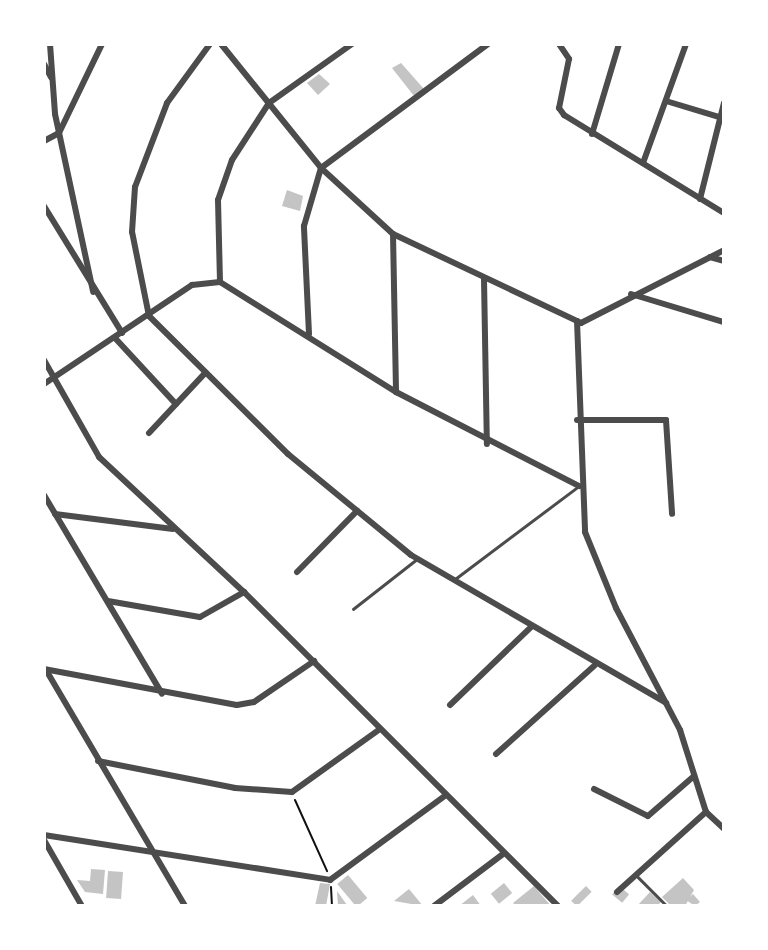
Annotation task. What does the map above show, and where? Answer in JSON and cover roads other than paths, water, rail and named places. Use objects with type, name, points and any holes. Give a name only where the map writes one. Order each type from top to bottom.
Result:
[{"type":"street","points":[[50,44],[59,132],[93,292]]},
{"type":"street","points":[[44,141],[59,132],[102,44]]},
{"type":"street","points":[[209,44],[167,103],[135,187],[132,232],[149,316],[288,454],[417,559],[594,666],[666,703]]},
{"type":"street","points":[[221,44],[321,168],[393,234],[578,321],[590,324],[631,295],[724,250]]},
{"type":"street","points":[[220,282],[220,190],[270,103],[352,44]]},
{"type":"street","points":[[309,334],[304,226],[321,168],[488,44]]},
{"type":"street","points":[[559,44],[569,59],[559,108],[592,134],[724,212]]},
{"type":"street","points":[[592,134],[619,44]]},
{"type":"street","points":[[643,163],[686,44]]},
{"type":"street","points":[[44,64],[52,79]]},
{"type":"street","points":[[666,101],[719,117]]},
{"type":"street","points":[[699,199],[724,103]]},
{"type":"street","points":[[44,206],[93,292],[122,332]]},
{"type":"street","points":[[393,234],[396,392]]},
{"type":"street","points":[[710,257],[724,261]]},
{"type":"street","points":[[484,279],[487,444]]},
{"type":"street","points":[[44,384],[195,283],[220,282],[309,334],[396,392],[487,444],[579,486]]},
{"type":"street","points":[[631,295],[724,322]]},
{"type":"street","points":[[578,321],[579,486],[588,542],[666,703],[706,811],[724,829]]},
{"type":"street","points":[[115,338],[176,404]]},
{"type":"street","points":[[44,360],[99,457],[244,592],[503,854],[558,906]]},
{"type":"street","points":[[149,433],[206,372]]},
{"type":"street","points":[[577,420],[666,420],[672,514]]},
{"type":"street","points":[[44,495],[162,694]]},
{"type":"street","points":[[297,572],[357,511]]},
{"type":"street","points":[[55,514],[175,530]]},
{"type":"street","points":[[108,601],[200,617],[244,592]]},
{"type":"street","points":[[450,705],[531,627]]},
{"type":"street","points":[[44,668],[162,694],[246,705],[314,661]]},
{"type":"street","points":[[496,754],[594,666]]},
{"type":"street","points":[[44,668],[185,906]]},
{"type":"street","points":[[98,761],[214,785],[292,792],[380,729]]},
{"type":"street","points":[[594,789],[648,816],[694,776]]},
{"type":"street","points":[[44,835],[330,880],[446,795]]},
{"type":"street","points":[[617,892],[638,877],[706,811]]},
{"type":"street","points":[[44,840],[82,906]]},
{"type":"street","points":[[434,906],[503,854]]},
{"type":"lane","points":[[452,582],[579,486]]},
{"type":"lane","points":[[353,609],[417,559]]},
{"type":"lane","points":[[638,877],[667,906]]}]
